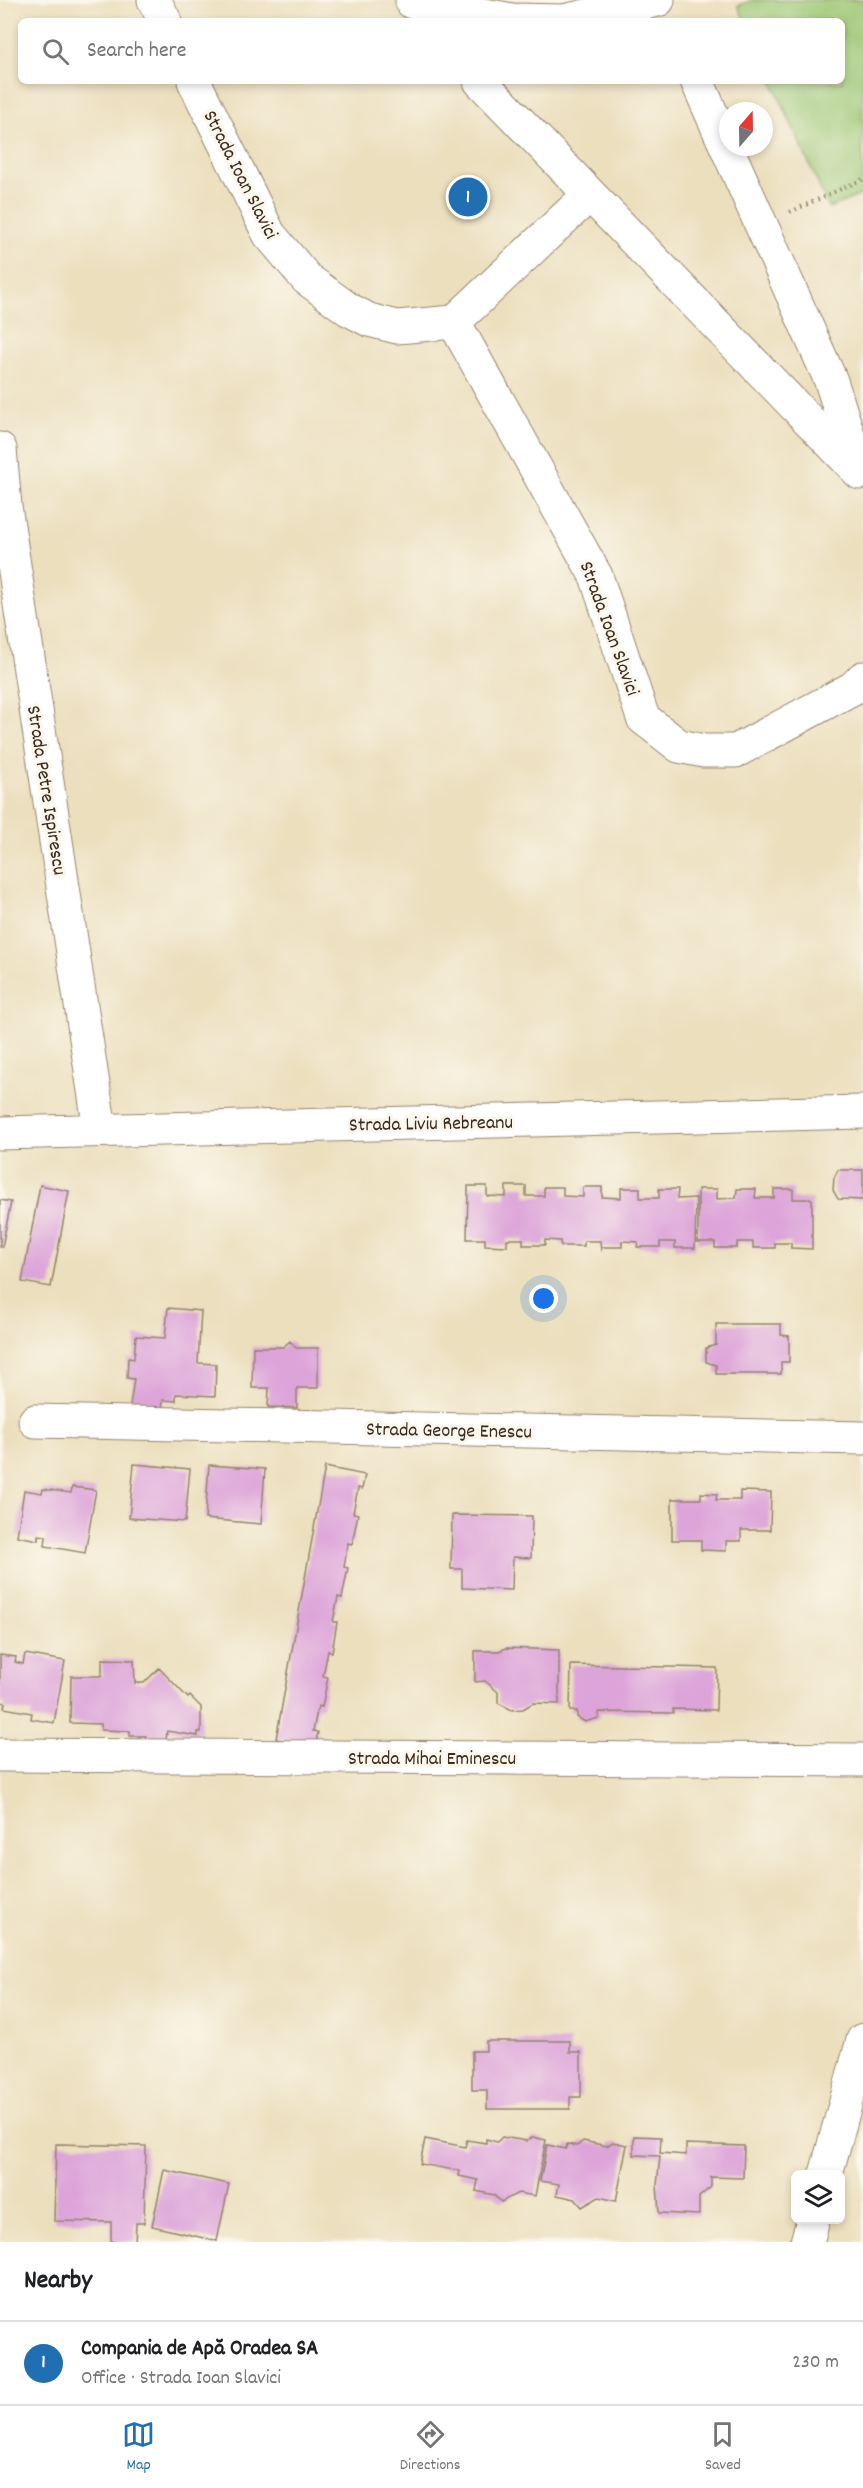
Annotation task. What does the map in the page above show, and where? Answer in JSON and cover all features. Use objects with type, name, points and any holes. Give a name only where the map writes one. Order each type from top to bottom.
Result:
[{"type":"street","points":[[154,0],[163,18]]},
{"type":"street","points":[[576,18],[659,0],[668,18]]},
{"type":"street","points":[[416,8],[496,18]]},
{"type":"street","name":"Strada Ioan Slavici","points":[[195,84],[269,234],[307,279],[348,309],[369,320],[398,327],[454,322],[596,576],[643,718],[679,746],[704,751],[736,751],[853,688],[863,678]]},
{"type":"street","points":[[483,84],[589,195],[814,422],[862,477]]},
{"type":"street","points":[[698,84],[831,381],[862,477]]},
{"type":"street","points":[[454,322],[589,195]]},
{"type":"street","name":"Strada Petre Ispirescu","points":[[0,449],[5,506],[100,1130]]},
{"type":"street","name":"Strada Liviu Rebreanu","points":[[0,1133],[863,1112]]},
{"type":"street","name":"Strada George Enescu","points":[[35,1420],[863,1438]]},
{"type":"street","name":"Strada Mihai Eminescu","points":[[0,1755],[863,1760]]},
{"type":"street","points":[[827,2170],[863,2040]]},
{"type":"street","points":[[807,2242],[812,2224]]},
{"type":"path","points":[[762,224],[863,179]]},
{"type":"green space","points":[[752,0],[863,0],[863,194],[829,208],[773,84],[845,84],[845,18],[744,18],[738,6]]},
{"type":"building","points":[[838,1170],[863,1170],[863,1200],[838,1199],[833,1190],[834,1178]]},
{"type":"building","points":[[40,1185],[69,1191],[51,1287],[22,1282]]},
{"type":"building","points":[[468,1186],[487,1186],[487,1196],[506,1197],[506,1186],[526,1186],[526,1196],[544,1196],[544,1187],[563,1187],[563,1196],[583,1197],[583,1187],[602,1187],[602,1197],[621,1198],[621,1188],[640,1188],[640,1198],[659,1198],[659,1189],[678,1189],[677,1199],[696,1198],[695,1248],[675,1248],[675,1242],[660,1242],[660,1247],[637,1247],[638,1242],[622,1241],[622,1247],[602,1247],[601,1251],[600,1241],[584,1241],[584,1246],[561,1246],[560,1241],[545,1240],[545,1245],[523,1245],[523,1239],[507,1239],[507,1246],[485,1245],[485,1239],[467,1239]]},
{"type":"building","points":[[698,1189],[717,1189],[717,1199],[736,1198],[737,1189],[756,1189],[755,1198],[774,1198],[774,1189],[793,1189],[793,1199],[812,1199],[812,1249],[791,1248],[791,1243],[775,1243],[775,1248],[753,1248],[753,1242],[737,1242],[737,1248],[715,1248],[715,1242],[698,1242]]},
{"type":"building","points":[[0,1200],[11,1202],[2,1247],[0,1247]]},
{"type":"building","points":[[168,1308],[201,1311],[198,1363],[216,1364],[215,1396],[176,1394],[176,1401],[163,1400],[162,1411],[130,1406],[134,1379],[127,1378],[128,1358],[134,1359],[136,1336],[165,1338]]},
{"type":"building","points":[[716,1324],[781,1324],[781,1335],[789,1336],[789,1362],[781,1362],[781,1374],[716,1374],[716,1365],[706,1362],[706,1348],[716,1345]]},
{"type":"building","points":[[290,1341],[296,1348],[318,1348],[318,1388],[297,1388],[297,1408],[268,1407],[269,1388],[252,1388],[253,1347],[283,1347]]},
{"type":"building","points":[[134,1464],[190,1469],[185,1522],[129,1518]]},
{"type":"building","points":[[209,1465],[265,1469],[261,1524],[205,1519]]},
{"type":"building","points":[[325,1467],[365,1475],[362,1489],[358,1488],[353,1513],[358,1514],[352,1544],[348,1543],[344,1567],[348,1568],[342,1598],[338,1597],[333,1622],[337,1622],[332,1652],[328,1651],[323,1676],[328,1677],[322,1707],[318,1706],[313,1731],[318,1732],[315,1747],[276,1739]]},
{"type":"building","points":[[72,1487],[96,1490],[85,1553],[45,1546],[46,1536],[38,1535],[38,1540],[17,1536],[24,1490],[42,1493],[43,1489],[71,1493]]},
{"type":"building","points":[[740,1491],[771,1492],[770,1530],[741,1530],[741,1541],[726,1541],[726,1551],[701,1550],[701,1540],[672,1540],[672,1499],[701,1499],[701,1493],[717,1494],[716,1500],[740,1500]]},
{"type":"building","points":[[452,1515],[532,1516],[531,1558],[513,1557],[512,1590],[462,1588],[462,1569],[451,1569]]},
{"type":"building","points":[[506,1648],[559,1650],[559,1704],[533,1703],[523,1709],[512,1710],[498,1703],[498,1692],[485,1681],[475,1682],[475,1651],[499,1651]]},
{"type":"building","points":[[25,1654],[65,1661],[54,1723],[31,1719],[32,1713],[4,1708],[5,1703],[0,1702],[0,1655],[16,1657],[15,1662],[23,1664]]},
{"type":"building","points":[[102,1659],[134,1660],[135,1683],[144,1683],[159,1668],[188,1698],[190,1696],[201,1707],[201,1732],[198,1732],[198,1736],[167,1731],[166,1741],[145,1740],[146,1736],[130,1736],[130,1731],[101,1730],[101,1724],[70,1723],[71,1676],[102,1676]]},
{"type":"building","points":[[571,1665],[717,1668],[716,1710],[673,1709],[673,1713],[599,1712],[599,1718],[585,1722],[577,1717],[577,1711],[570,1711]]},
{"type":"building","points":[[486,2041],[570,2041],[570,2052],[581,2052],[581,2097],[570,2097],[570,2109],[487,2109],[487,2090],[472,2090],[472,2051],[486,2051]]},
{"type":"building","points":[[634,2136],[661,2137],[660,2153],[686,2155],[686,2144],[744,2146],[743,2178],[711,2177],[711,2187],[699,2197],[699,2215],[659,2213],[657,2185],[660,2156],[634,2155]]},
{"type":"building","points":[[502,2137],[527,2141],[533,2137],[546,2140],[535,2196],[518,2193],[501,2202],[494,2195],[476,2191],[478,2180],[459,2176],[460,2171],[420,2164],[425,2139],[465,2147],[467,2140],[486,2143],[486,2139],[497,2142]]},
{"type":"building","points":[[583,2141],[607,2146],[613,2142],[627,2145],[616,2201],[599,2197],[582,2207],[575,2199],[557,2195],[559,2184],[540,2181],[547,2145],[566,2149],[567,2144],[577,2146]]},
{"type":"building","points":[[56,2144],[146,2146],[144,2223],[136,2223],[135,2242],[111,2242],[111,2222],[54,2221]]},
{"type":"building","points":[[164,2170],[229,2184],[217,2241],[152,2226]]},
{"type":"place","name":"Compania de Apă Oradea SA","points":[[468,197]]}]
